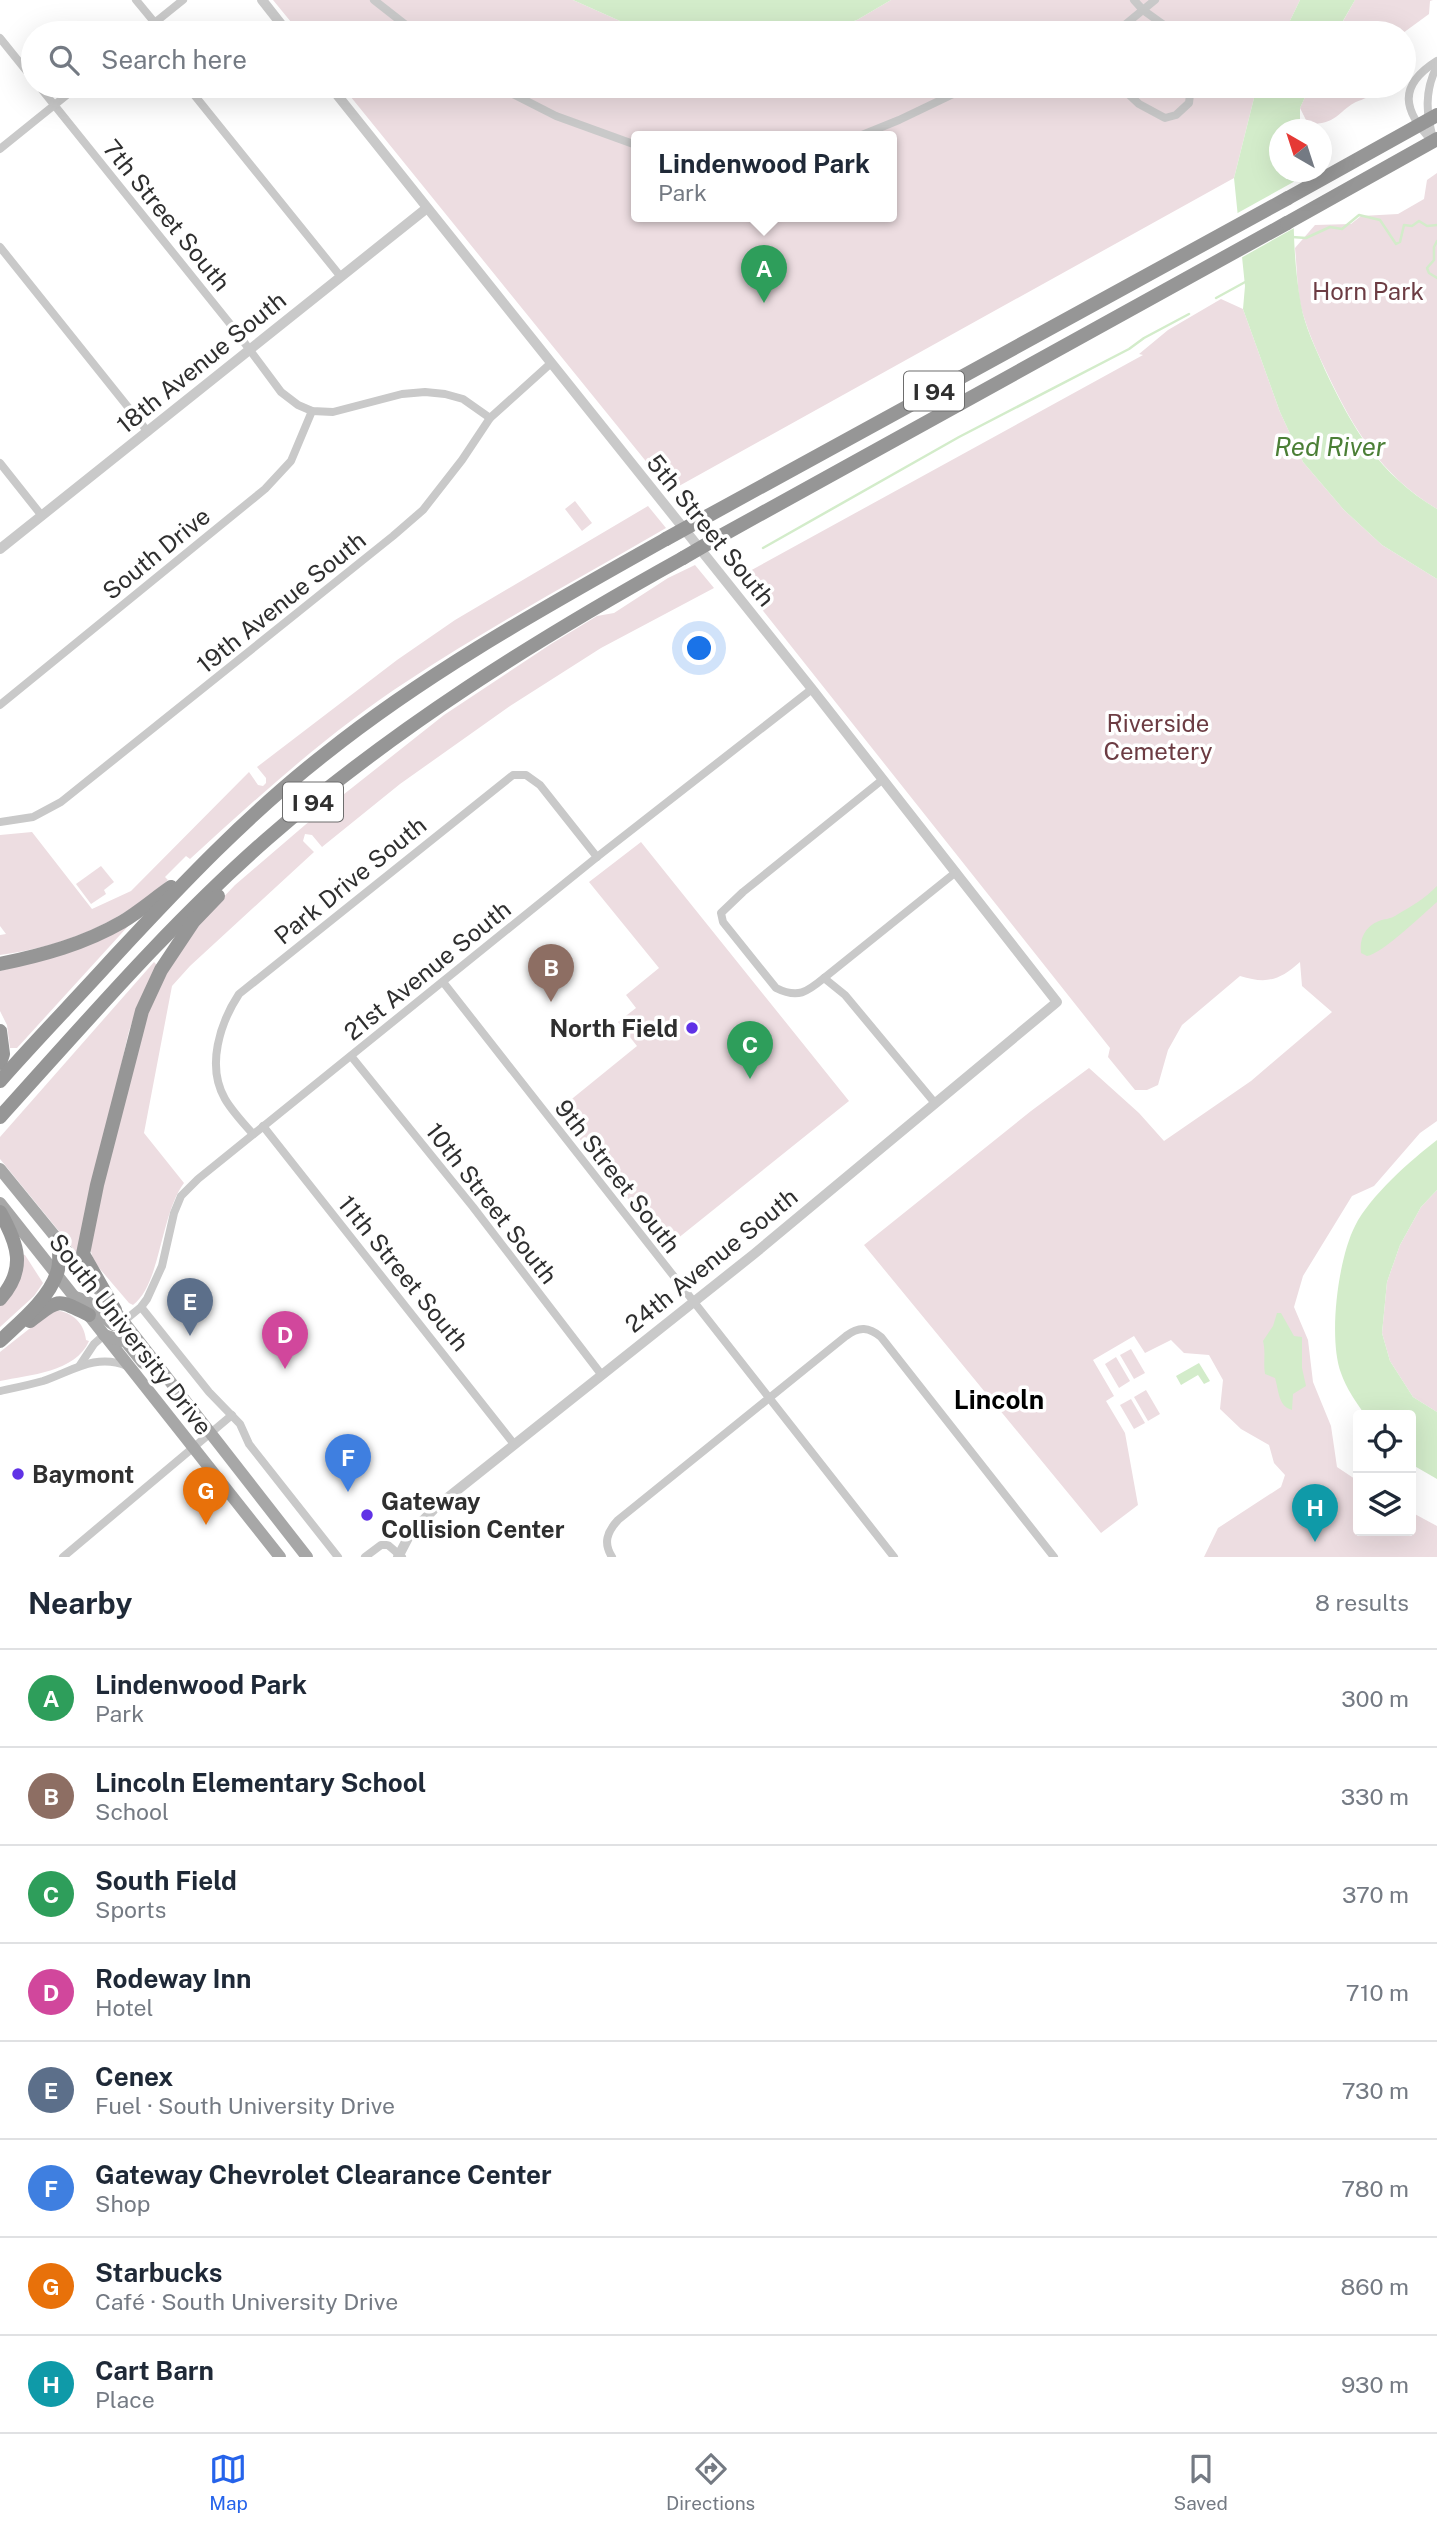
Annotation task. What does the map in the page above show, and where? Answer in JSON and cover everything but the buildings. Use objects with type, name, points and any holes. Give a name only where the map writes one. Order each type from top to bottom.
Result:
[{"type":"highway","name":"I 94","points":[[0,1081],[164,903],[252,816],[326,753],[430,677],[555,601],[666,539],[1166,267],[1437,115]]},
{"type":"highway","name":"I 94","points":[[0,1116],[176,923],[268,838],[450,697],[719,537],[1176,284],[1436,144]]},
{"type":"highway","points":[[119,1315],[83,1254],[97,1185],[142,1011],[161,970],[193,922],[297,815]]},
{"type":"highway","points":[[0,964],[83,942],[113,927],[208,859]]},
{"type":"highway","points":[[0,1031],[3,1054],[0,1063]]},
{"type":"highway","points":[[0,1212],[18,1253],[16,1270],[9,1289],[0,1299]]},
{"type":"highway","points":[[0,1341],[34,1308],[57,1274],[60,1258],[58,1240]]},
{"type":"highway","points":[[0,1341],[54,1304],[69,1304],[89,1315]]},
{"type":"main road","name":"South University Drive","points":[[0,1169],[119,1315],[307,1557]]},
{"type":"main road","name":"South University Drive","points":[[0,1203],[280,1557]]},
{"type":"main road","points":[[75,1297],[91,1302],[106,1320],[114,1325],[119,1315]]},
{"type":"main road","points":[[104,1335],[127,1342],[143,1363],[158,1366]]},
{"type":"street","points":[[136,0],[153,21]]},
{"type":"street","points":[[157,21],[183,0]]},
{"type":"street","points":[[262,0],[279,21]]},
{"type":"street","points":[[374,0],[401,21]]},
{"type":"street","points":[[1134,0],[1158,21]]},
{"type":"street","points":[[1130,21],[1155,0]]},
{"type":"street","points":[[0,38],[21,64]]},
{"type":"street","points":[[1436,144],[1426,105],[1429,83],[1437,63]]},
{"type":"street","points":[[1416,77],[1437,63]]},
{"type":"street","name":"7th Street South","points":[[48,98],[281,392],[298,405],[312,411]]},
{"type":"street","points":[[0,149],[63,98]]},
{"type":"street","points":[[197,98],[341,277]]},
{"type":"street","name":"5th Street South","points":[[340,98],[812,689],[1057,1002]]},
{"type":"street","points":[[521,98],[556,116],[631,143]]},
{"type":"street","points":[[872,131],[945,98]]},
{"type":"street","points":[[1133,98],[1165,118],[1176,115],[1189,103],[1190,98]]},
{"type":"street","points":[[1408,98],[1412,117],[1436,144]]},
{"type":"street","name":"18th Avenue South","points":[[0,549],[427,208]]},
{"type":"street","points":[[0,247],[148,432]]},
{"type":"street","name":"19th Avenue South","points":[[0,821],[33,817],[61,802],[393,536],[423,510],[490,418],[550,364]]},
{"type":"street","points":[[312,411],[333,412],[402,394],[425,392],[463,399],[490,418]]},
{"type":"street","name":"South Drive","points":[[0,705],[265,489],[291,461],[312,411]]},
{"type":"street","points":[[0,463],[42,516]]},
{"type":"street","name":"21st Avenue South","points":[[119,1315],[141,1307],[162,1266],[174,1213],[181,1196],[253,1134],[597,857],[812,689]]},
{"type":"street","name":"Park Drive South","points":[[253,1134],[224,1098],[218,1079],[216,1046],[231,1005],[239,994],[513,775],[526,775],[540,785],[597,857]]},
{"type":"street","points":[[882,780],[743,892],[721,914],[723,922],[776,988],[788,994],[800,994],[809,990],[956,872]]},
{"type":"street","points":[[824,978],[845,995],[934,1102]]},
{"type":"street","name":"9th Street South","points":[[443,982],[894,1557]]},
{"type":"street","name":"24th Avenue South","points":[[400,1556],[422,1520],[900,1133],[1057,1002]]},
{"type":"street","name":"10th Street South","points":[[351,1056],[473,1207],[601,1374]]},
{"type":"street","name":"11th Street South","points":[[263,1126],[514,1444]]},
{"type":"street","points":[[141,1307],[209,1392],[245,1431],[249,1444],[338,1557]]},
{"type":"street","points":[[612,1557],[606,1545],[607,1536],[618,1520],[851,1332],[867,1328],[875,1332],[1054,1557]]},
{"type":"street","points":[[80,1365],[94,1344],[104,1335]]},
{"type":"street","points":[[0,1391],[41,1381],[80,1365],[114,1361],[127,1366]]},
{"type":"street","points":[[63,1557],[232,1415]]},
{"type":"street","points":[[365,1557],[381,1545],[388,1545],[400,1556]]},
{"type":"green space","points":[[273,0],[573,0],[620,21],[290,21]]},
{"type":"green space","points":[[891,0],[1300,0],[1290,21],[854,21]]},
{"type":"green space","points":[[1355,0],[1433,0],[1430,1],[1429,14],[1416,24],[1416,21],[1343,21]]},
{"type":"green space","points":[[352,98],[1254,98],[1234,178],[670,491]]},
{"type":"green space","points":[[1305,98],[1366,98],[1332,119],[1306,119],[1300,108]]},
{"type":"green space","name":"Horn Park","points":[[1437,173],[1437,509],[1400,481],[1371,450],[1337,394],[1303,316],[1295,248],[1315,225],[1351,224],[1361,216],[1398,214],[1424,199],[1427,180]]},
{"type":"green space","name":"Riverside Cemetery","points":[[1221,299],[1243,309],[1280,412],[1303,462],[1344,510],[1382,545],[1437,579],[1437,1121],[1420,1133],[1374,1186],[1352,1196],[1303,1276],[1294,1307],[1308,1340],[1313,1382],[1331,1426],[1337,1467],[1353,1478],[1353,1536],[1416,1536],[1416,1515],[1437,1526],[1437,1557],[1204,1557],[1218,1528],[1281,1487],[1285,1475],[1274,1463],[1269,1445],[1241,1429],[1220,1409],[1223,1380],[1209,1355],[1184,1353],[1171,1340],[1145,1353],[1134,1336],[1093,1360],[1114,1396],[1106,1401],[1125,1433],[1138,1505],[1101,1533],[864,1245],[1089,1068],[1139,1113],[1164,1141],[1251,1081],[1332,1012],[1302,986],[1300,962],[1272,979],[1257,980],[1240,976],[1182,1025],[1168,1050],[1158,1085],[1147,1090],[1135,1090],[1108,1057],[1110,1048],[737,578],[1143,355],[1139,354],[1168,330]]},
{"type":"green space","points":[[575,501],[592,523],[582,531],[565,509]]},
{"type":"green space","points":[[648,506],[666,528],[472,640],[380,700],[296,765],[190,859],[186,856],[165,877],[168,880],[131,909],[90,931],[68,939],[0,955],[0,935],[6,934],[0,926],[0,835],[32,832],[92,909],[131,891],[249,772],[258,785],[263,786],[266,778],[257,767],[397,660],[455,620]]},
{"type":"green space","points":[[695,565],[714,588],[601,648],[510,706],[400,784],[322,847],[312,835],[305,834],[303,841],[314,852],[190,966],[172,986],[144,1133],[184,1183],[170,1213],[149,1282],[133,1305],[129,1303],[94,1262],[89,1245],[141,1028],[164,973],[195,927],[235,885],[305,825],[444,715],[597,616],[614,613],[668,578]]},
{"type":"green space","points":[[641,842],[849,1101],[667,1247],[557,1111],[637,1046],[618,1022],[636,1008],[626,995],[659,968],[589,882]]},
{"type":"green space","points":[[101,866],[114,882],[104,890],[106,894],[91,904],[76,884]]},
{"type":"green space","points":[[130,924],[17,1048],[10,1048],[7,1025],[0,1011],[0,971],[47,958]]},
{"type":"green space","points":[[154,962],[157,965],[139,1002],[129,1031],[76,1252],[0,1159],[0,1137]]},
{"type":"green space","points":[[1437,1190],[1437,1412],[1413,1397],[1390,1361],[1382,1333],[1387,1282],[1400,1245],[1421,1207]]},
{"type":"green space","points":[[22,1254],[43,1283],[34,1296],[0,1327],[0,1306],[5,1302]]},
{"type":"green space","points":[[53,1310],[65,1312],[79,1322],[86,1340],[89,1341],[83,1351],[63,1366],[0,1381],[0,1352]]},
{"type":"green space","points":[[1131,1349],[1145,1373],[1134,1379],[1120,1355]]},
{"type":"green space","points":[[1116,1357],[1130,1381],[1119,1388],[1105,1364]]},
{"type":"green space","points":[[1146,1390],[1160,1414],[1148,1421],[1134,1397]]},
{"type":"green space","points":[[1131,1399],[1145,1423],[1134,1429],[1120,1405]]},
{"type":"water","points":[[573,0],[891,0],[854,21],[620,21]]},
{"type":"water","points":[[1300,0],[1355,0],[1343,21],[1290,21]]},
{"type":"water","name":"Red River","points":[[1254,98],[1305,98],[1300,108],[1300,119],[1269,119],[1269,182],[1294,182],[1295,255],[1303,313],[1325,370],[1357,431],[1399,481],[1437,509],[1437,579],[1382,545],[1344,510],[1303,462],[1280,412],[1243,309],[1245,286],[1234,178]]},
{"type":"water","points":[[1437,886],[1437,902],[1413,924],[1374,954],[1367,956],[1361,953],[1362,938],[1370,926],[1401,913]]},
{"type":"water","points":[[1437,1140],[1437,1190],[1421,1207],[1400,1245],[1387,1282],[1382,1333],[1390,1361],[1413,1397],[1437,1412],[1437,1479],[1416,1467],[1416,1410],[1362,1410],[1343,1379],[1335,1340],[1337,1299],[1349,1240],[1370,1203],[1404,1168]]},
{"type":"water","points":[[1277,1313],[1281,1313],[1294,1336],[1302,1337],[1302,1368],[1306,1386],[1293,1394],[1292,1410],[1282,1402],[1275,1378],[1265,1374],[1263,1341],[1273,1326]]},
{"type":"water","points":[[1199,1363],[1210,1381],[1204,1384],[1198,1375],[1181,1385],[1176,1376]]},
{"type":"pier","points":[[1297,182],[1296,227],[1239,259],[1234,215]]},
{"type":"waterway","points":[[1292,237],[1306,238],[1330,227],[1342,229],[1359,215],[1380,220],[1396,244],[1400,242],[1404,225],[1412,226],[1419,221],[1427,226],[1437,225]]},
{"type":"waterway","points":[[1437,241],[1434,260],[1427,268],[1429,273],[1437,278]]},
{"type":"waterway","points":[[1216,298],[1247,281]]},
{"type":"waterway","points":[[763,548],[959,437],[1129,349],[1189,314]]},
{"type":"place","name":"Lindenwood Park","points":[[764,303]]},
{"type":"place","name":"Lincoln Elementary School","points":[[551,1002]]},
{"type":"place","name":"North Field","points":[[692,1028]]},
{"type":"place","name":"South Field","points":[[750,1079]]},
{"type":"place","name":"Cenex","points":[[190,1336]]},
{"type":"place","name":"Rodeway Inn","points":[[285,1369]]},
{"type":"place","name":"Baymont","points":[[18,1474]]},
{"type":"place","name":"Gateway Chevrolet Clearance Center","points":[[348,1492]]},
{"type":"place","name":"Gateway Collision Center","points":[[367,1515]]},
{"type":"place","name":"Starbucks","points":[[206,1525]]},
{"type":"place","name":"Cart Barn","points":[[1315,1542]]},
{"type":"district","name":"Lincoln","points":[[999,1399]]}]
